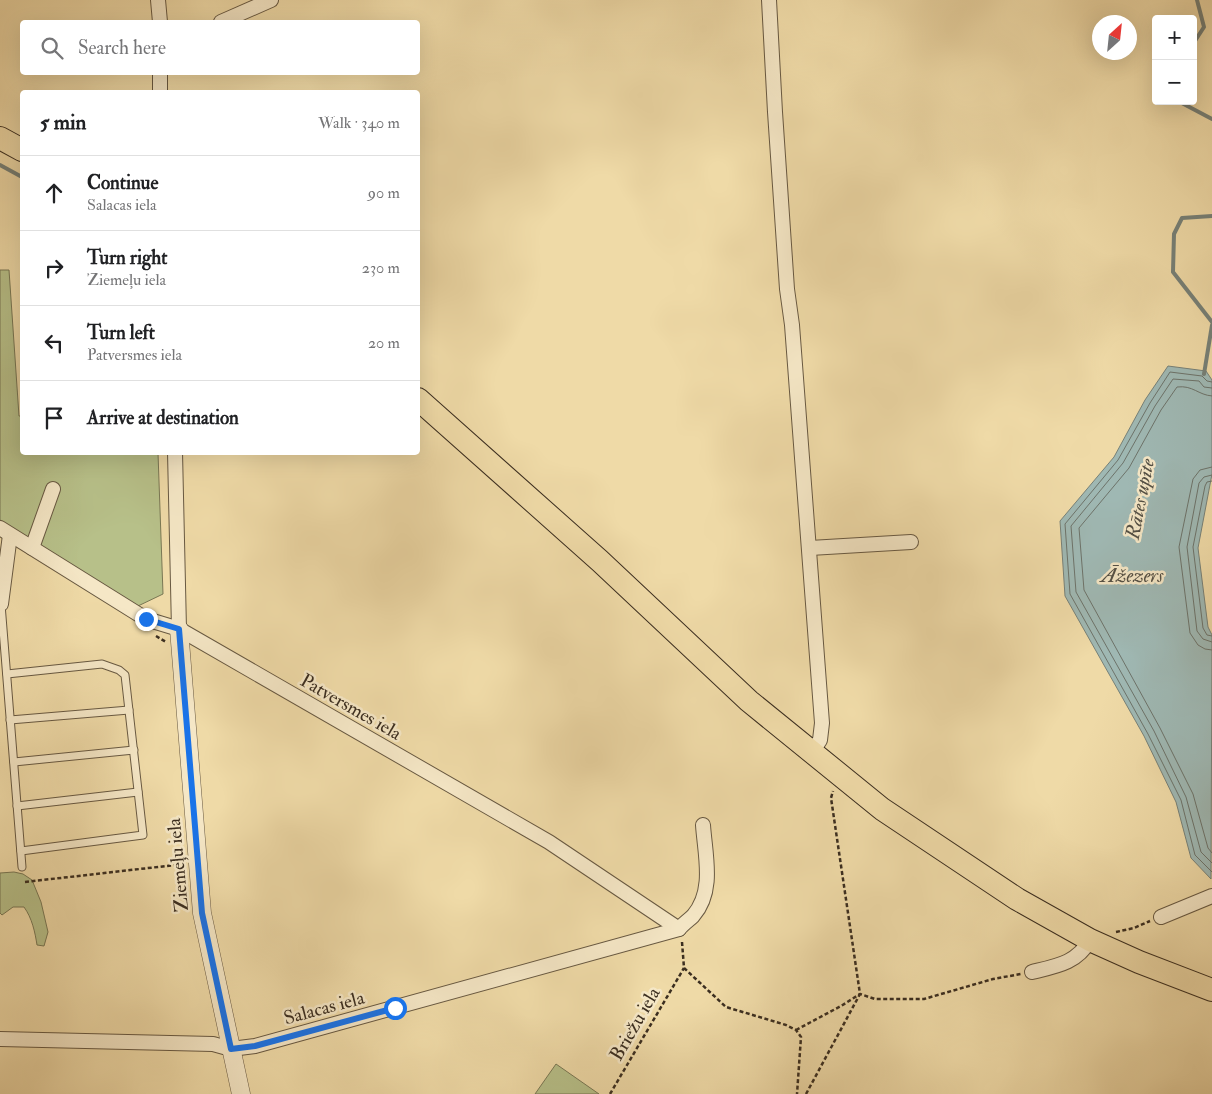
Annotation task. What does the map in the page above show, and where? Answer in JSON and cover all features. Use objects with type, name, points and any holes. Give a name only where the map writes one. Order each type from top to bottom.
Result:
[{"type":"highway","points":[[0,138],[20,149]]},
{"type":"highway","points":[[420,401],[593,555],[750,701],[882,809],[1018,899],[1090,940],[1139,962],[1212,990]]},
{"type":"street","points":[[158,0],[160,20]]},
{"type":"street","points":[[226,20],[271,0]]},
{"type":"street","points":[[769,0],[788,289],[810,548],[822,723],[820,740],[812,752]]},
{"type":"street","points":[[160,75],[160,90]]},
{"type":"street","points":[[175,455],[179,629]]},
{"type":"street","points":[[32,548],[54,489]]},
{"type":"street","points":[[1,604],[5,531]]},
{"type":"street","name":"Patversmes iela","points":[[5,531],[146,619],[179,629],[549,842],[679,928]]},
{"type":"street","points":[[810,548],[911,542]]},
{"type":"street","name":"Ziemeļu iela","points":[[179,629],[202,913],[241,1094]]},
{"type":"street","points":[[679,928],[694,915],[703,900],[708,883],[703,826]]},
{"type":"street","points":[[1161,917],[1212,896]]},
{"type":"street","name":"Salacas iela","points":[[0,1039],[213,1044],[231,1049],[255,1046],[679,928]]},
{"type":"street","points":[[1032,972],[1063,964],[1084,950],[1090,940]]},
{"type":"lane","points":[[1,604],[22,867]]},
{"type":"lane","points":[[7,674],[102,664],[120,670],[125,676],[143,835],[21,851]]},
{"type":"lane","points":[[10,720],[129,710]]},
{"type":"lane","points":[[14,762],[134,750]]},
{"type":"lane","points":[[17,806],[138,792]]},
{"type":"path","points":[[806,1094],[860,994],[831,798],[836,783],[842,777]]},
{"type":"path","points":[[25,882],[198,862]]},
{"type":"path","points":[[1117,933],[1161,917]]},
{"type":"path","points":[[679,928],[683,947],[684,968],[726,1007],[786,1025],[796,1030],[801,1036],[797,1094]]},
{"type":"path","name":"Briežu iela","points":[[610,1094],[684,968]]},
{"type":"path","points":[[860,994],[875,999],[924,999],[993,979],[1032,972]]},
{"type":"path","points":[[796,1030],[860,994]]},
{"type":"green space","points":[[0,270],[9,270],[20,416],[20,455],[158,455],[163,594],[138,606],[0,520]]},
{"type":"green space","points":[[14,872],[23,874],[32,880],[41,902],[48,932],[44,946],[37,945],[31,920],[24,907],[13,907],[2,915],[0,913],[0,873]]},
{"type":"green space","points":[[556,1064],[599,1094],[535,1094]]},
{"type":"water","name":"Āžezers","points":[[1168,366],[1206,371],[1212,380],[1212,474],[1198,548],[1208,627],[1212,635],[1211,879],[1191,858],[1176,802],[1144,736],[1065,596],[1060,521],[1114,457],[1145,400]]},
{"type":"waterway","name":"Rātes upīte","points":[[1197,0],[1204,27],[1197,38]]},
{"type":"waterway","name":"Rātes upīte","points":[[1186,105],[1212,119]]},
{"type":"waterway","points":[[0,165],[20,176]]},
{"type":"waterway","name":"Rātes upīte","points":[[1212,216],[1182,218],[1174,234],[1173,272],[1212,322]]},
{"type":"waterway","name":"Rātes upīte","points":[[1204,374],[1212,325]]},
{"type":"route","points":[[146,619],[179,629],[202,913],[231,1049],[255,1046],[395,1008]]}]
